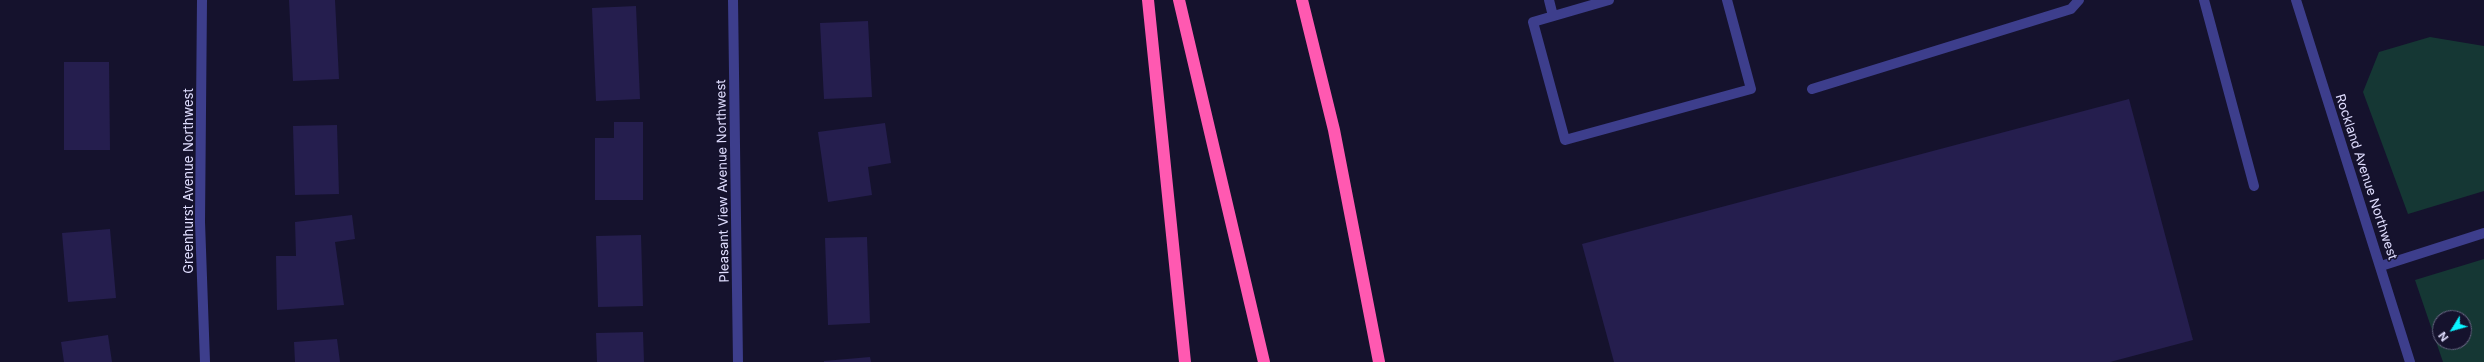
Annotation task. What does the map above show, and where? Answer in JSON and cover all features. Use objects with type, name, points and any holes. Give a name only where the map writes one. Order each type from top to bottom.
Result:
[{"type":"highway","points":[[1148,0],[1185,362]]},
{"type":"highway","points":[[1179,0],[1264,362]]},
{"type":"highway","points":[[1302,0],[1334,130],[1379,362]]},
{"type":"street","name":"Greenhurst Avenue Northwest","points":[[202,0],[200,222],[205,362]]},
{"type":"street","name":"Pleasant View Avenue Northwest","points":[[733,0],[738,362]]},
{"type":"street","points":[[1549,0],[1553,16]]},
{"type":"street","points":[[1609,0],[1533,22],[1565,140],[1751,89],[1727,0]]},
{"type":"street","points":[[1812,88],[2071,9],[2079,0]]},
{"type":"street","points":[[2204,0],[2254,186]]},
{"type":"street","name":"Rockland Avenue Northwest","points":[[2296,0],[2410,362]]},
{"type":"street","points":[[2381,266],[2484,233]]},
{"type":"green space","points":[[2430,37],[2484,46],[2484,191],[2408,214],[2363,92],[2379,52]]},
{"type":"green space","points":[[2484,259],[2484,362],[2443,362],[2439,350],[2472,350],[2472,310],[2432,310],[2432,330],[2415,280]]},
{"type":"building","points":[[289,0],[335,0],[339,79],[293,81]]},
{"type":"building","points":[[636,6],[640,99],[596,101],[592,8]]},
{"type":"building","points":[[868,21],[872,97],[824,99],[820,23]]},
{"type":"building","points":[[64,62],[109,62],[110,150],[64,150]]},
{"type":"building","points":[[2129,99],[2193,340],[2110,362],[1614,362],[1582,244]]},
{"type":"building","points":[[614,122],[643,122],[643,200],[595,200],[595,138],[614,138]]},
{"type":"building","points":[[885,123],[891,163],[868,167],[872,195],[828,202],[818,132]]},
{"type":"building","points":[[337,125],[339,194],[295,195],[293,126]]},
{"type":"building","points":[[352,215],[355,239],[335,242],[344,305],[277,310],[276,256],[296,256],[295,222]]},
{"type":"building","points":[[110,229],[116,298],[68,302],[62,233]]},
{"type":"building","points":[[641,235],[643,306],[598,307],[596,236]]},
{"type":"building","points":[[867,237],[870,323],[828,325],[825,238]]},
{"type":"building","points":[[643,332],[644,362],[597,362],[596,333]]},
{"type":"building","points":[[108,335],[112,362],[64,362],[61,342]]},
{"type":"building","points":[[337,339],[340,362],[295,362],[294,342]]},
{"type":"building","points":[[870,357],[871,362],[824,362],[824,361]]}]
